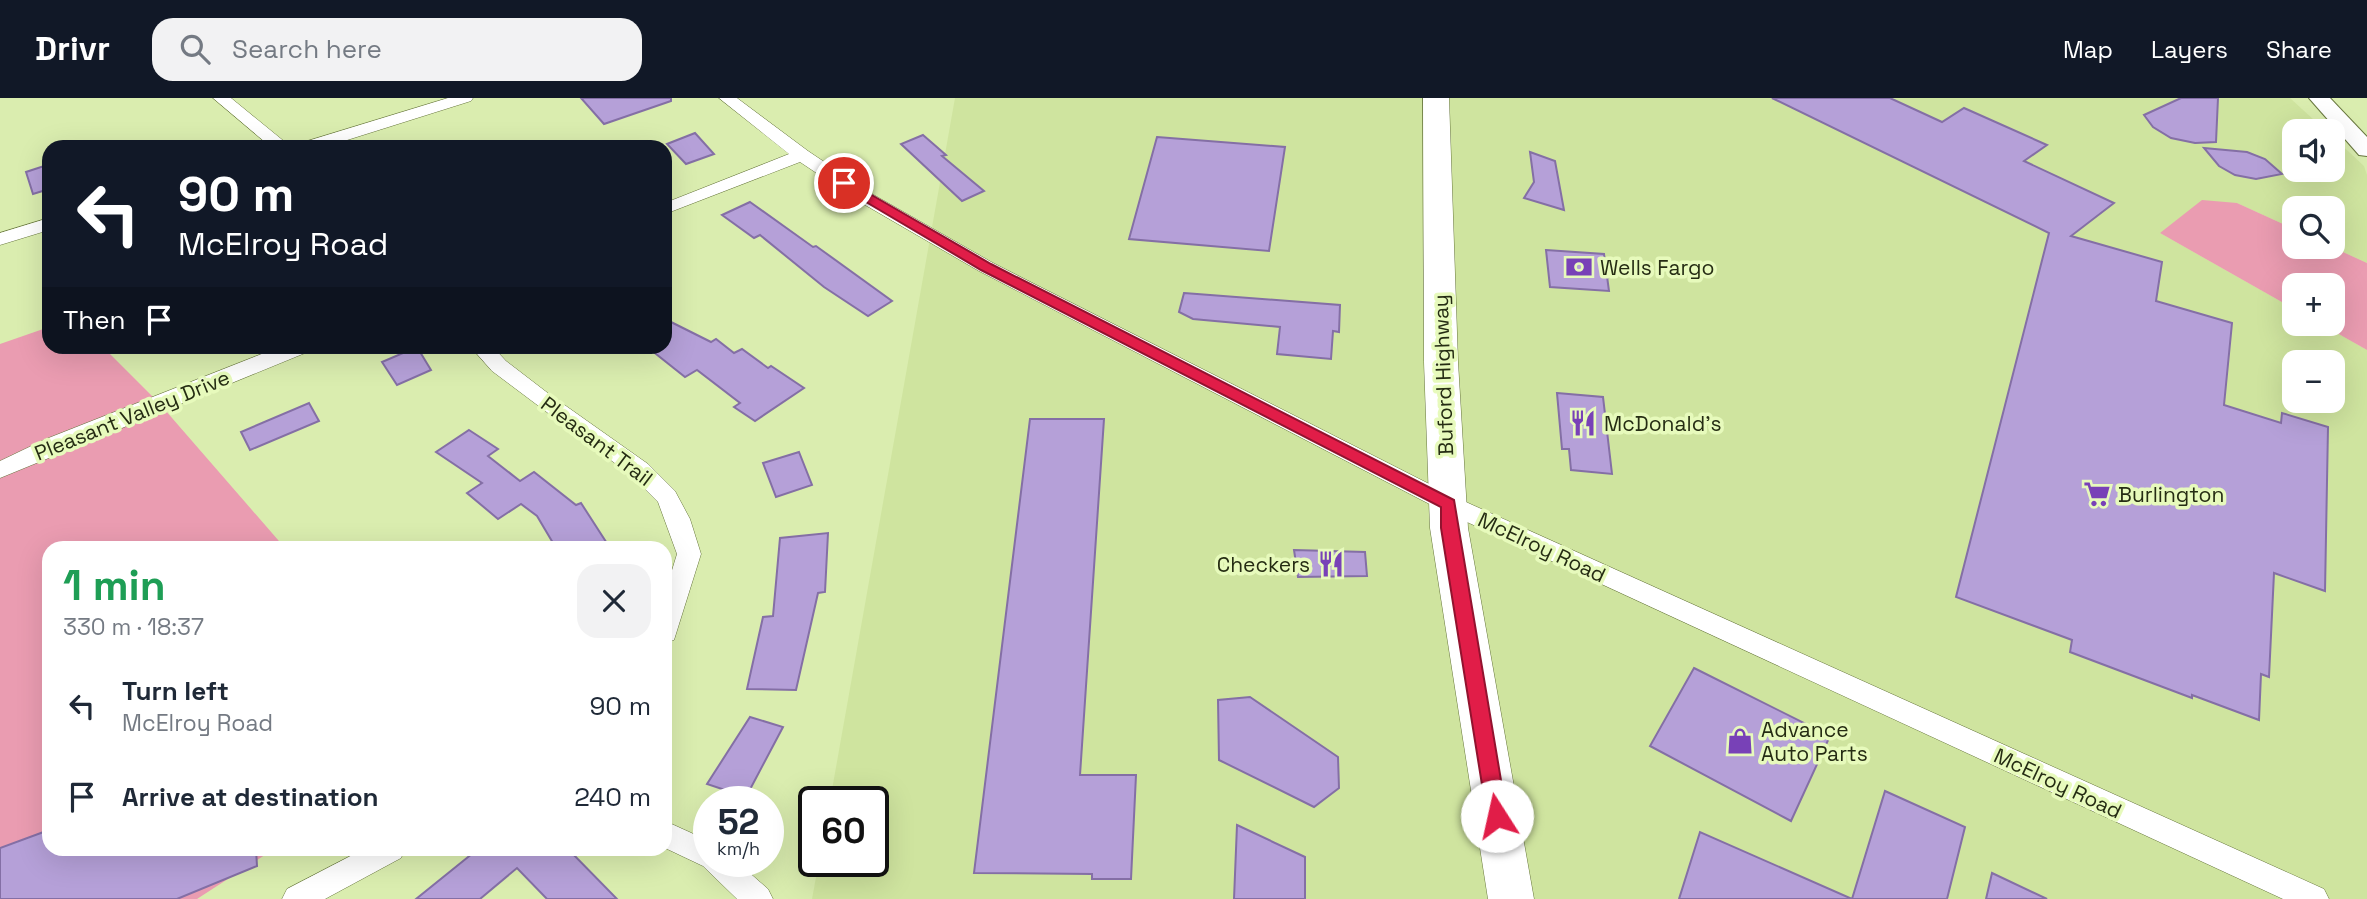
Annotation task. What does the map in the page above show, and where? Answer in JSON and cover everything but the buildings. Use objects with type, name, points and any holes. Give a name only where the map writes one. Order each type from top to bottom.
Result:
[{"type":"main road","name":"Buford Highway","points":[[1436,98],[1441,362],[1449,528],[1511,899]]},
{"type":"street","points":[[221,98],[273,140]]},
{"type":"street","points":[[330,140],[465,98]]},
{"type":"street","name":"McElroy Road","points":[[727,98],[802,155],[866,198],[986,267],[1449,504],[2314,899]]},
{"type":"street","points":[[2319,98],[2367,150]]},
{"type":"street","points":[[672,206],[802,155]]},
{"type":"street","points":[[0,239],[42,226]]},
{"type":"street","name":"Pleasant Valley Drive","points":[[0,470],[54,445],[283,354]]},
{"type":"street","name":"Pleasant Trail","points":[[488,354],[542,399],[640,470],[667,496],[678,519],[689,554],[672,610]]},
{"type":"street","points":[[672,837],[693,847]]},
{"type":"street","points":[[297,899],[378,856]]},
{"type":"street","points":[[733,877],[758,899]]},
{"type":"shaded area","points":[[955,98],[2290,98],[2313,119],[2282,119],[2282,182],[2345,182],[2345,148],[2364,166],[2367,175],[2367,263],[2345,253],[2345,196],[2282,196],[2282,224],[2237,203],[2160,233],[2282,302],[2282,336],[2342,336],[2367,350],[2367,899],[812,899],[816,877],[889,877],[889,786],[833,786]]},
{"type":"shaded area","points":[[2202,200],[2237,203],[2282,224],[2282,259],[2345,259],[2345,253],[2367,263],[2367,350],[2342,336],[2345,336],[2345,273],[2282,273],[2282,302],[2160,233]]},
{"type":"shaded area","points":[[42,329],[42,354],[110,354],[159,403],[279,541],[42,541],[42,856],[263,856],[197,899],[0,899],[0,344]]},
{"type":"place","name":"Wells Fargo","points":[[1579,267]]},
{"type":"place","name":"McDonald's","points":[[1583,423]]},
{"type":"place","name":"Burlington","points":[[2097,494]]},
{"type":"place","name":"Checkers","points":[[1331,564]]},
{"type":"place","name":"Advance Auto Parts","points":[[1740,741]]},
{"type":"route","points":[[844,183],[986,267],[1449,504],[1449,528],[1497,816]]}]
